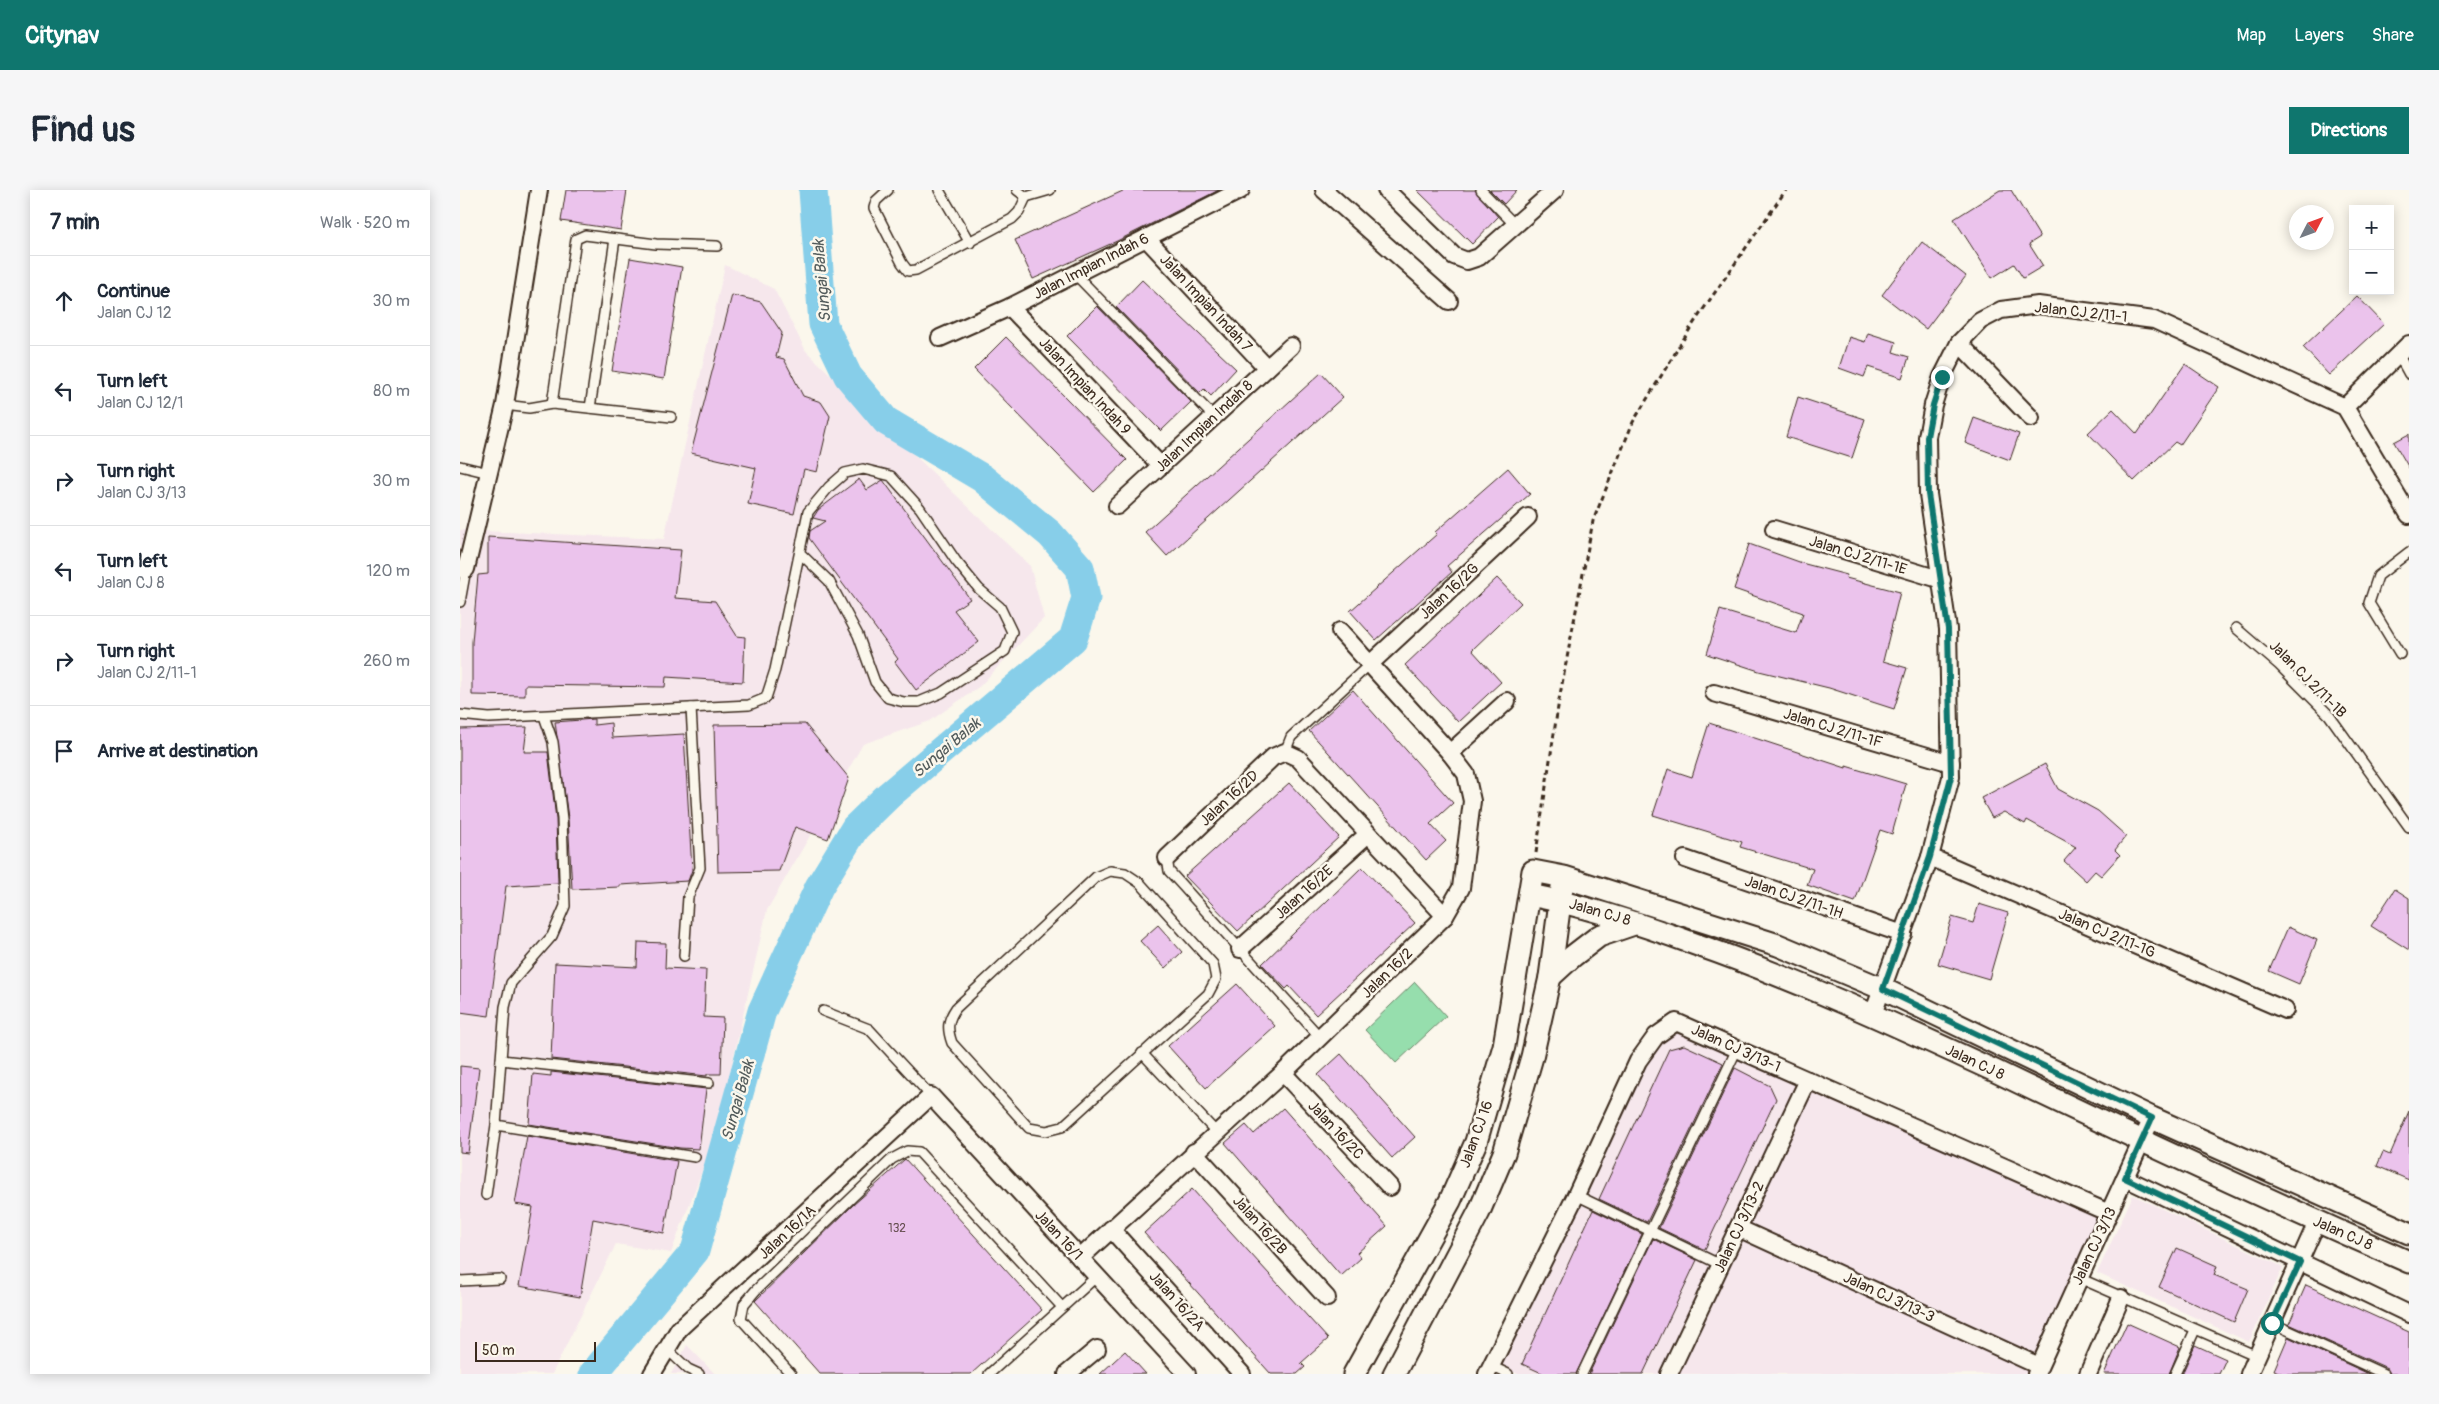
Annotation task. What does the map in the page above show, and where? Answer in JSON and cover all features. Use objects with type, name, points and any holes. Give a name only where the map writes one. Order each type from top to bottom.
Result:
[{"type":"street","points":[[463,569],[505,405],[539,190]]},
{"type":"street","name":"Jalan Impian Indah 6","points":[[940,338],[1010,307],[1241,190]]},
{"type":"street","points":[[1324,190],[1449,301]]},
{"type":"street","points":[[1386,190],[1454,256],[1468,261],[1479,257],[1556,190]]},
{"type":"street","name":"Jalan Impian Indah 7","points":[[1146,238],[1267,368]]},
{"type":"street","name":"Jalan CJ 2/11-1","points":[[1874,1014],[1930,857],[1951,777],[1948,629],[1928,494],[1927,437],[1933,405],[1942,377],[1960,343],[1980,321],[2001,310],[2038,305],[2154,320],[2345,407]]},
{"type":"street","name":"Jalan Impian Indah 9","points":[[1010,307],[1161,466]]},
{"type":"street","points":[[1960,343],[2031,418]]},
{"type":"street","name":"Jalan Impian Indah 8","points":[[1118,506],[1292,346]]},
{"type":"street","points":[[2403,349],[2345,407],[2409,515]]},
{"type":"street","name":"Jalan 16/2G","points":[[1370,664],[1528,517]]},
{"type":"street","name":"Jalan CJ 2/11-1E","points":[[1774,529],[1942,580]]},
{"type":"street","name":"Jalan 16/2","points":[[1080,1258],[1194,1152],[1283,1073],[1445,916],[1461,888],[1472,801],[1466,774],[1450,753],[1340,631]]},
{"type":"street","name":"Jalan CJ 2/11-1F","points":[[1714,693],[1951,763]]},
{"type":"street","points":[[1450,753],[1507,701]]},
{"type":"street","points":[[1292,755],[1445,916]]},
{"type":"street","name":"Jalan 16/2D","points":[[1167,858],[1273,757],[1292,755]]},
{"type":"street","name":"Jalan 16/2E","points":[[1240,949],[1368,834]]},
{"type":"street","name":"Jalan CJ 2/11-1G","points":[[1930,857],[2285,1010]]},
{"type":"street","name":"Jalan CJ 2/11-1H","points":[[1685,859],[1903,934]]},
{"type":"street","name":"Jalan CJ 8","points":[[1533,871],[1564,877],[1778,945],[1883,989],[2152,1118],[2409,1233]]},
{"type":"street","name":"Jalan CJ 16","points":[[1354,1374],[1450,1201],[1476,1142],[1504,1046],[1533,871]]},
{"type":"street","name":"Jalan CJ 16","points":[[1394,1374],[1479,1212],[1504,1153],[1532,1058],[1550,977],[1559,900],[1564,877]]},
{"type":"street","name":"Jalan CJ 8","points":[[1530,895],[1559,900],[1637,923],[1766,969],[1874,1014],[2142,1141],[2317,1222],[2409,1262]]},
{"type":"street","points":[[1550,977],[1599,936],[1637,923]]},
{"type":"street","name":"Jalan CJ 3/13-1","points":[[1489,1370],[1576,1195],[1638,1061],[1656,1036],[1676,1022],[2109,1213]]},
{"type":"street","name":"Jalan 16/2C","points":[[1283,1073],[1390,1187]]},
{"type":"street","name":"Jalan CJ 3/13-2","points":[[1669,1374],[1808,1080]]},
{"type":"street","name":"Jalan 16/1","points":[[931,1096],[1187,1374]]},
{"type":"street","name":"Jalan 16/1A","points":[[652,1374],[679,1329],[931,1096]]},
{"type":"street","name":"Jalan CJ 3/13","points":[[2037,1370],[2152,1118]]},
{"type":"street","name":"Jalan 16/2B","points":[[1194,1152],[1327,1298]]},
{"type":"street","points":[[2125,1178],[2409,1314]]},
{"type":"street","points":[[2249,1374],[2317,1222]]},
{"type":"street","name":"Jalan CJ 3/13-3","points":[[1738,1228],[2037,1370]]},
{"type":"street","name":"Jalan 16/2A","points":[[1111,1229],[1242,1374]]},
{"type":"street","points":[[2088,1374],[2121,1298]]},
{"type":"street","points":[[1067,1374],[1097,1349]]},
{"type":"lane","points":[[888,190],[876,201],[874,208],[908,271],[916,270],[970,243],[1012,219],[1019,212],[1026,197],[1050,190]]},
{"type":"lane","points":[[939,190],[970,243]]},
{"type":"lane","points":[[1017,190],[1026,197]]},
{"type":"lane","points":[[1481,190],[1515,224]]},
{"type":"lane","points":[[552,404],[576,239],[585,235],[614,239],[717,246]]},
{"type":"lane","points":[[590,408],[614,239]]},
{"type":"lane","points":[[1076,274],[1214,417]]},
{"type":"lane","points":[[2403,349],[2409,374]]},
{"type":"lane","points":[[505,405],[529,408],[552,404],[671,417]]},
{"type":"lane","points":[[460,466],[489,473]]},
{"type":"lane","points":[[460,715],[489,718],[749,705],[766,698],[775,670],[808,512],[845,473],[863,469],[891,476],[920,508],[956,561],[979,589],[1000,607],[1012,632],[1005,651],[941,693],[919,702],[904,702],[888,698],[875,682],[858,635],[829,581],[800,553]]},
{"type":"lane","points":[[2400,654],[2369,603],[2378,576],[2409,552]]},
{"type":"lane","points":[[460,602],[463,569]]},
{"type":"lane","name":"Jalan CJ 2/11-1B","points":[[2236,628],[2329,715],[2409,827]]},
{"type":"lane","points":[[1292,755],[1291,737],[1370,664]]},
{"type":"lane","points":[[684,956],[688,897],[700,868],[691,708]]},
{"type":"lane","points":[[486,1195],[496,1125],[505,1007],[511,983],[552,936],[565,906],[562,819],[553,742],[544,716]]},
{"type":"lane","points":[[1167,858],[1169,871],[1320,1037]]},
{"type":"lane","points":[[1110,871],[1124,872],[1140,883],[1213,964],[1216,979],[1208,994],[1142,1052],[1062,1127],[1046,1131],[1029,1128],[952,1043],[948,1032],[948,1020],[956,1008],[1096,877],[1110,871]]},
{"type":"lane","points":[[823,1011],[869,1029],[931,1096]]},
{"type":"lane","points":[[1582,1374],[1649,1230],[1737,1049]]},
{"type":"lane","points":[[1142,1052],[1216,1132]]},
{"type":"lane","points":[[501,1060],[709,1083]]},
{"type":"lane","points":[[496,1125],[695,1157]]},
{"type":"lane","points":[[791,1374],[741,1319],[744,1304],[756,1290],[892,1159],[907,1150],[919,1152],[1062,1307]]},
{"type":"lane","points":[[1576,1195],[1720,1265]]},
{"type":"lane","points":[[989,1374],[1097,1276]]},
{"type":"lane","points":[[2079,1278],[2257,1356]]},
{"type":"lane","points":[[460,1281],[500,1279]]},
{"type":"lane","points":[[2272,1323],[2384,1374]]},
{"type":"lane","points":[[2176,1374],[2196,1330]]},
{"type":"lane","points":[[667,1349],[688,1369],[699,1374]]},
{"type":"lane","points":[[1489,1370],[1508,1374]]},
{"type":"path","points":[[1533,871],[1559,700],[1593,521],[1632,422],[1691,327],[1786,190]]},
{"type":"shaded area","points":[[725,265],[774,289],[806,351],[1030,566],[1044,618],[980,686],[930,721],[863,744],[767,910],[716,1134],[671,1253],[616,1244],[552,1374],[460,1374],[460,530],[664,539]]},
{"type":"shaded area","points":[[1677,1029],[2099,1216],[2027,1374],[1518,1374],[1498,1365],[1645,1064],[1660,1041]]},
{"type":"shaded area","points":[[2133,1195],[2283,1267],[2249,1342],[2097,1273]]},
{"type":"shaded area","points":[[687,1345],[715,1374],[671,1374]]},
{"type":"green space","points":[[1415,982],[1446,1016],[1396,1063],[1365,1030]]},
{"type":"building","points":[[566,190],[627,190],[621,230],[561,221]]},
{"type":"building","points":[[1125,190],[1219,190],[1117,241],[1033,279],[1015,240]]},
{"type":"building","points":[[1417,190],[1475,190],[1498,217],[1472,244]]},
{"type":"building","points":[[1490,190],[1517,190],[1504,204]]},
{"type":"building","points":[[2000,190],[2011,190],[2040,237],[2029,244],[2043,266],[2023,278],[2014,264],[1992,278],[1954,219]]},
{"type":"building","points":[[1922,242],[1966,276],[1926,329],[1882,295]]},
{"type":"building","points":[[630,258],[682,267],[664,379],[612,371]]},
{"type":"building","points":[[1142,280],[1236,369],[1211,396],[1204,389],[1200,393],[1116,307]]},
{"type":"building","points":[[732,295],[761,302],[782,333],[776,357],[784,359],[803,396],[821,402],[830,416],[817,472],[804,469],[794,514],[748,504],[756,468],[691,453]]},
{"type":"building","points":[[2357,296],[2384,324],[2329,375],[2303,347]]},
{"type":"building","points":[[1097,306],[1191,402],[1161,431],[1067,336]]},
{"type":"building","points":[[1868,333],[1896,342],[1893,352],[1909,357],[1902,378],[1868,367],[1864,377],[1839,368],[1849,337],[1865,342]]},
{"type":"building","points":[[1006,337],[1127,460],[1094,492],[974,369]]},
{"type":"building","points":[[2185,364],[2219,387],[2180,445],[2175,442],[2134,481],[2088,433],[2113,409],[2137,434]]},
{"type":"building","points":[[1321,373],[1343,397],[1167,556],[1145,532]]},
{"type":"building","points":[[1798,397],[1865,419],[1852,458],[1786,437]]},
{"type":"building","points":[[1974,418],[2019,434],[2010,460],[1965,443]]},
{"type":"building","points":[[2409,434],[2409,468],[2394,442]]},
{"type":"building","points":[[1508,468],[1530,494],[1447,566],[1452,572],[1376,640],[1350,611],[1437,534],[1435,532]]},
{"type":"building","points":[[859,479],[867,490],[883,480],[970,599],[954,610],[979,642],[916,690],[895,662],[898,659],[809,538],[810,531],[825,521],[813,518],[818,510]]},
{"type":"building","points":[[488,537],[681,550],[675,598],[715,601],[737,636],[745,637],[743,682],[666,677],[665,687],[525,685],[525,696],[472,695],[472,642],[478,575],[488,574]]},
{"type":"building","points":[[1749,544],[1805,564],[1847,575],[1846,578],[1900,592],[1883,661],[1907,668],[1894,709],[1829,688],[1759,671],[1707,654],[1720,610],[1796,633],[1803,613],[1734,589]]},
{"type":"building","points":[[1497,578],[1521,603],[1472,650],[1501,682],[1458,722],[1405,665]]},
{"type":"building","points":[[1353,690],[1453,803],[1430,824],[1446,841],[1426,860],[1309,731]]},
{"type":"building","points":[[594,719],[594,725],[611,723],[612,738],[684,734],[692,870],[688,881],[572,889],[568,818],[555,722]]},
{"type":"building","points":[[1709,723],[1846,768],[1846,766],[1906,784],[1892,834],[1880,830],[1855,902],[1807,885],[1813,869],[1740,847],[1742,842],[1653,815],[1668,769],[1692,777]]},
{"type":"building","points":[[805,724],[849,778],[828,839],[795,827],[779,871],[718,872],[714,725]]},
{"type":"building","points":[[527,727],[524,752],[548,752],[556,819],[558,883],[506,886],[489,1016],[460,1012],[460,729]]},
{"type":"building","points":[[2045,764],[2058,789],[2098,811],[2126,836],[2115,850],[2120,855],[2101,876],[2095,871],[2086,881],[2064,861],[2076,847],[2027,820],[2025,824],[2004,812],[1992,818],[1981,798]]},
{"type":"building","points":[[1289,783],[1339,837],[1238,931],[1185,876]]},
{"type":"building","points":[[1362,867],[1415,923],[1316,1015],[1289,986],[1286,989],[1262,964]]},
{"type":"building","points":[[2395,889],[2409,898],[2409,950],[2371,926]]},
{"type":"building","points":[[1979,904],[2008,913],[1989,979],[1938,964],[1952,917],[1973,923]]},
{"type":"building","points":[[1158,925],[1182,952],[1165,968],[1140,941]]},
{"type":"building","points":[[2288,927],[2317,940],[2299,984],[2269,971]]},
{"type":"building","points":[[638,942],[666,943],[665,968],[706,970],[704,1017],[723,1018],[721,1074],[707,1074],[707,1076],[551,1059],[555,963],[637,967]]},
{"type":"building","points":[[1237,984],[1275,1026],[1206,1088],[1168,1046]]},
{"type":"building","points":[[1684,1045],[1723,1063],[1647,1222],[1599,1199],[1669,1049]]},
{"type":"building","points":[[1341,1054],[1415,1137],[1392,1158],[1318,1075]]},
{"type":"building","points":[[460,1066],[479,1068],[468,1153],[460,1152]]},
{"type":"building","points":[[1735,1068],[1770,1086],[1776,1099],[1705,1249],[1703,1249],[1659,1228]]},
{"type":"building","points":[[551,1072],[706,1089],[699,1149],[680,1148],[529,1124],[533,1074],[551,1076]]},
{"type":"building","points":[[1283,1108],[1387,1226],[1357,1253],[1361,1258],[1341,1276],[1225,1143],[1246,1125],[1254,1134]]},
{"type":"building","points":[[2409,1111],[2409,1180],[2377,1166],[2383,1152],[2390,1155]]},
{"type":"building","points":[[527,1136],[677,1161],[664,1233],[593,1219],[580,1297],[519,1286],[533,1207],[515,1204]]},
{"type":"building","points":[[905,1159],[1042,1310],[971,1374],[820,1374],[755,1301],[853,1205]]},
{"type":"building","points":[[1192,1189],[1328,1339],[1301,1363],[1305,1367],[1297,1374],[1271,1374],[1144,1233]]},
{"type":"building","points":[[1593,1210],[1642,1234],[1576,1374],[1544,1374],[1522,1364]]},
{"type":"building","points":[[1653,1239],[1697,1260],[1643,1374],[1589,1374]]},
{"type":"building","points":[[2177,1248],[2217,1266],[2214,1275],[2248,1289],[2234,1322],[2159,1287]]},
{"type":"building","points":[[2306,1285],[2409,1332],[2409,1374],[2390,1374],[2387,1368],[2289,1324]]},
{"type":"building","points":[[2127,1323],[2180,1347],[2169,1374],[2104,1374]]},
{"type":"building","points":[[2288,1337],[2369,1374],[2283,1374],[2274,1370]]},
{"type":"building","points":[[2195,1345],[2226,1359],[2219,1374],[2182,1374]]},
{"type":"building","points":[[1125,1351],[1146,1374],[1100,1374]]},
{"type":"waterway","name":"Sungai Balak","points":[[593,1374],[695,1251],[762,1011],[819,887],[855,828],[889,795],[1073,639],[1086,598],[1080,568],[1050,534],[982,478],[886,421],[848,376],[823,324],[813,190]]},
{"type":"route","points":[[1942,377],[1933,405],[1927,437],[1928,494],[1948,629],[1951,777],[1930,857],[1883,989],[2152,1118],[2125,1178],[2300,1262],[2272,1323]]}]
